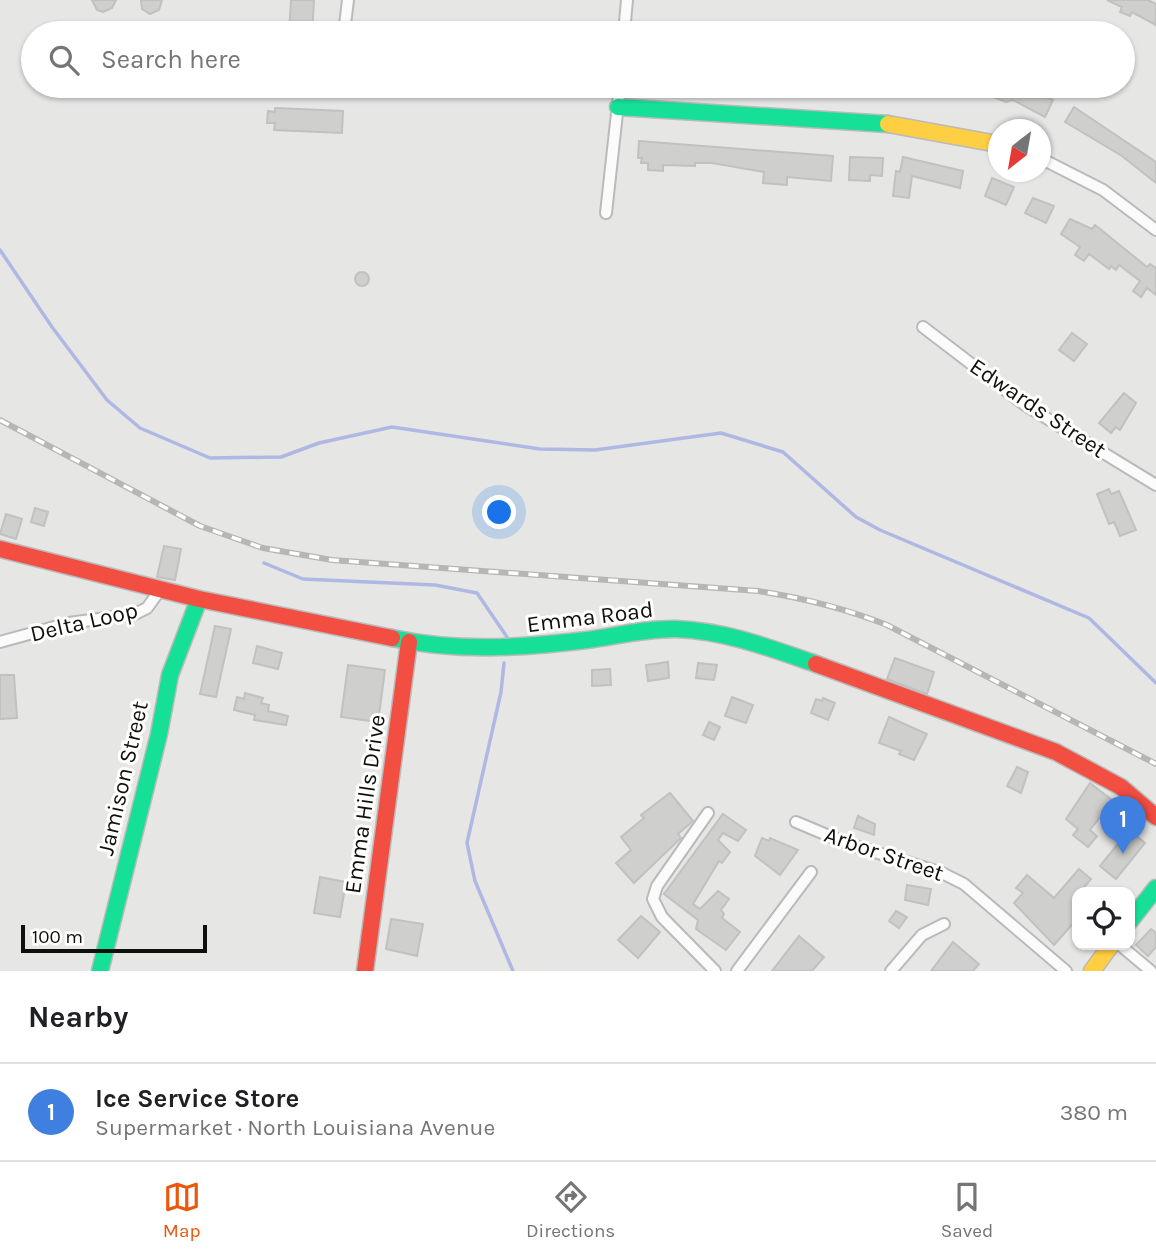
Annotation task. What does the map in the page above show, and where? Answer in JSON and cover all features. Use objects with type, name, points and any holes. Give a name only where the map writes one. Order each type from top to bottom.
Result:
[{"type":"street","points":[[345,21],[348,0]]},
{"type":"street","points":[[625,21],[627,0]]},
{"type":"street","points":[[606,213],[619,98]]},
{"type":"street","points":[[618,107],[869,120],[988,142]]},
{"type":"street","points":[[1051,163],[1103,190],[1156,230]]},
{"type":"street","name":"Edwards Street","points":[[923,327],[1025,405],[1156,485]]},
{"type":"street","name":"Emma Road","points":[[0,549],[199,599],[409,642],[454,648],[523,648],[674,629],[711,632],[755,642],[1056,752],[1121,787],[1156,817]]},
{"type":"street","name":"Delta Loop","points":[[0,642],[69,623],[135,614],[147,608],[160,590]]},
{"type":"street","name":"Jamison Street","points":[[100,971],[159,734],[170,675],[199,599]]},
{"type":"street","name":"Emma Hills Drive","points":[[365,971],[409,642]]},
{"type":"street","points":[[708,813],[657,886],[653,900],[662,918],[715,971]]},
{"type":"street","name":"Arbor Street","points":[[796,822],[846,843],[942,873],[964,884],[1066,971]]},
{"type":"street","points":[[737,971],[811,872]]},
{"type":"street","points":[[1135,915],[1156,888]]},
{"type":"street","points":[[891,971],[922,935],[944,924]]},
{"type":"street","points":[[1092,971],[1107,950]]},
{"type":"street","points":[[1126,950],[1151,971]]},
{"type":"building","points":[[92,0],[116,0],[112,8],[103,12],[97,10]]},
{"type":"building","points":[[141,0],[162,0],[159,10],[150,14],[142,9]]},
{"type":"building","points":[[291,0],[314,0],[313,21],[290,21]]},
{"type":"building","points":[[1107,0],[1148,0],[1156,4],[1156,25],[1132,12],[1130,16],[1120,12],[1122,7]]},
{"type":"building","points":[[996,98],[1053,100],[1045,117],[1013,100],[1006,102]]},
{"type":"building","points":[[1074,107],[1156,162],[1156,183],[1122,156],[1065,122]]},
{"type":"building","points":[[275,108],[343,111],[342,133],[274,130],[275,123],[267,123],[268,111],[275,112]]},
{"type":"building","points":[[639,141],[833,156],[831,181],[787,177],[787,185],[763,183],[764,172],[712,163],[695,163],[695,166],[663,165],[663,171],[648,170],[648,163],[641,163],[642,158],[638,158]]},
{"type":"building","points":[[850,157],[883,158],[882,176],[870,175],[870,181],[849,180]]},
{"type":"building","points":[[903,157],[963,171],[960,188],[912,176],[909,198],[893,196],[896,171],[900,172]]},
{"type":"building","points":[[990,182],[1002,182],[1014,187],[1006,205],[985,196]]},
{"type":"building","points":[[1033,198],[1054,206],[1046,223],[1025,213]]},
{"type":"building","points":[[1070,219],[1092,229],[1095,225],[1147,267],[1150,264],[1156,268],[1156,295],[1147,288],[1141,297],[1133,291],[1140,281],[1119,265],[1116,270],[1111,266],[1109,269],[1089,254],[1084,261],[1075,255],[1080,247],[1061,234]]},
{"type":"building","points":[[359,272],[365,272],[369,279],[365,286],[359,286],[355,282],[355,276]]},
{"type":"building","points":[[1072,333],[1087,344],[1074,361],[1059,350]]},
{"type":"building","points":[[1124,393],[1136,403],[1120,430],[1116,427],[1111,433],[1099,423]]},
{"type":"building","points":[[1109,489],[1111,494],[1119,491],[1136,530],[1120,536],[1114,522],[1109,524],[1097,494]]},
{"type":"building","points":[[35,508],[48,512],[44,526],[31,522]]},
{"type":"building","points":[[6,514],[22,519],[16,539],[0,534]]},
{"type":"building","points":[[164,546],[181,549],[175,580],[157,577]]},
{"type":"building","points":[[215,626],[231,629],[216,697],[200,694]]},
{"type":"building","points":[[257,646],[282,653],[278,669],[253,663]]},
{"type":"building","points":[[895,658],[934,672],[927,694],[887,679]]},
{"type":"building","points":[[668,662],[669,678],[648,681],[646,665]]},
{"type":"building","points":[[698,663],[717,665],[714,680],[696,678]]},
{"type":"building","points":[[348,665],[385,670],[378,722],[341,717]]},
{"type":"building","points":[[610,669],[611,685],[592,686],[592,670]]},
{"type":"building","points":[[0,675],[14,675],[17,718],[0,719]]},
{"type":"building","points":[[245,693],[263,698],[261,703],[269,705],[268,711],[288,716],[286,725],[254,720],[255,715],[234,710],[237,697],[244,699]]},
{"type":"building","points":[[732,697],[753,705],[746,723],[725,716]]},
{"type":"building","points":[[823,698],[835,703],[828,720],[811,713],[816,699],[822,701]]},
{"type":"building","points":[[889,717],[927,734],[914,760],[899,754],[901,751],[879,743]]},
{"type":"building","points":[[709,722],[720,727],[714,740],[703,735]]},
{"type":"building","points":[[1017,767],[1028,772],[1021,793],[1007,786]]},
{"type":"building","points":[[1090,783],[1113,801],[1090,830],[1097,836],[1088,847],[1073,835],[1078,829],[1066,819]]},
{"type":"building","points":[[670,793],[693,821],[678,834],[681,838],[634,883],[616,863],[631,850],[621,837],[644,818],[641,815]]},
{"type":"building","points":[[723,814],[746,830],[738,841],[723,833],[718,840],[730,852],[722,863],[719,861],[693,904],[700,909],[718,891],[729,899],[721,910],[724,914],[722,918],[740,932],[726,950],[696,929],[698,920],[664,894]]},
{"type":"building","points":[[858,816],[875,824],[874,835],[854,828]]},
{"type":"building","points":[[1129,830],[1145,843],[1116,879],[1100,866]]},
{"type":"building","points":[[762,838],[769,841],[770,838],[798,850],[780,875],[755,856]]},
{"type":"building","points":[[1079,869],[1091,879],[1084,887],[1072,887],[1072,925],[1054,945],[1014,903],[1023,893],[1016,888],[1027,875],[1054,898]]},
{"type":"building","points":[[320,877],[346,882],[340,917],[314,913]]},
{"type":"building","points":[[907,885],[931,889],[928,905],[905,900]]},
{"type":"building","points":[[896,911],[907,917],[899,928],[889,921]]},
{"type":"building","points":[[641,916],[660,932],[638,958],[618,940]]},
{"type":"building","points":[[391,919],[423,924],[417,956],[386,949]]},
{"type":"building","points":[[1151,929],[1156,933],[1156,947],[1148,956],[1136,945]]},
{"type":"building","points":[[799,936],[824,957],[812,971],[772,971]]},
{"type":"building","points":[[953,942],[979,964],[973,971],[931,971]]},
{"type":"waterway","points":[[0,250],[52,327],[107,400],[140,428],[210,458],[281,457],[319,443],[392,427],[540,449],[595,450],[721,433],[783,452],[856,517],[880,530],[1089,618],[1156,683]]},
{"type":"waterway","points":[[264,563],[303,579],[435,585],[477,593],[507,637]]},
{"type":"waterway","points":[[504,663],[501,692],[467,843],[475,881],[513,971]]},
{"type":"railway","points":[[0,420],[200,526],[263,548],[332,560],[758,591],[839,609],[887,625],[1156,764]]},
{"type":"traffic: fast","points":[[618,107],[888,124]]},
{"type":"traffic: fast","points":[[100,971],[159,734],[170,675],[199,599]]},
{"type":"traffic: fast","points":[[392,638],[465,647],[513,647],[655,630],[695,630],[765,646],[816,664]]},
{"type":"traffic: fast","points":[[1135,915],[1156,888]]},
{"type":"traffic: slow","points":[[888,124],[988,142]]},
{"type":"traffic: slow","points":[[1092,971],[1107,950]]},
{"type":"traffic: jam","points":[[0,549],[199,599],[392,638]]},
{"type":"traffic: jam","points":[[365,971],[409,642]]},
{"type":"traffic: jam","points":[[816,664],[1056,752],[1121,787],[1156,817]]},
{"type":"place","name":"Ice Service Store","points":[[1123,854]]}]
